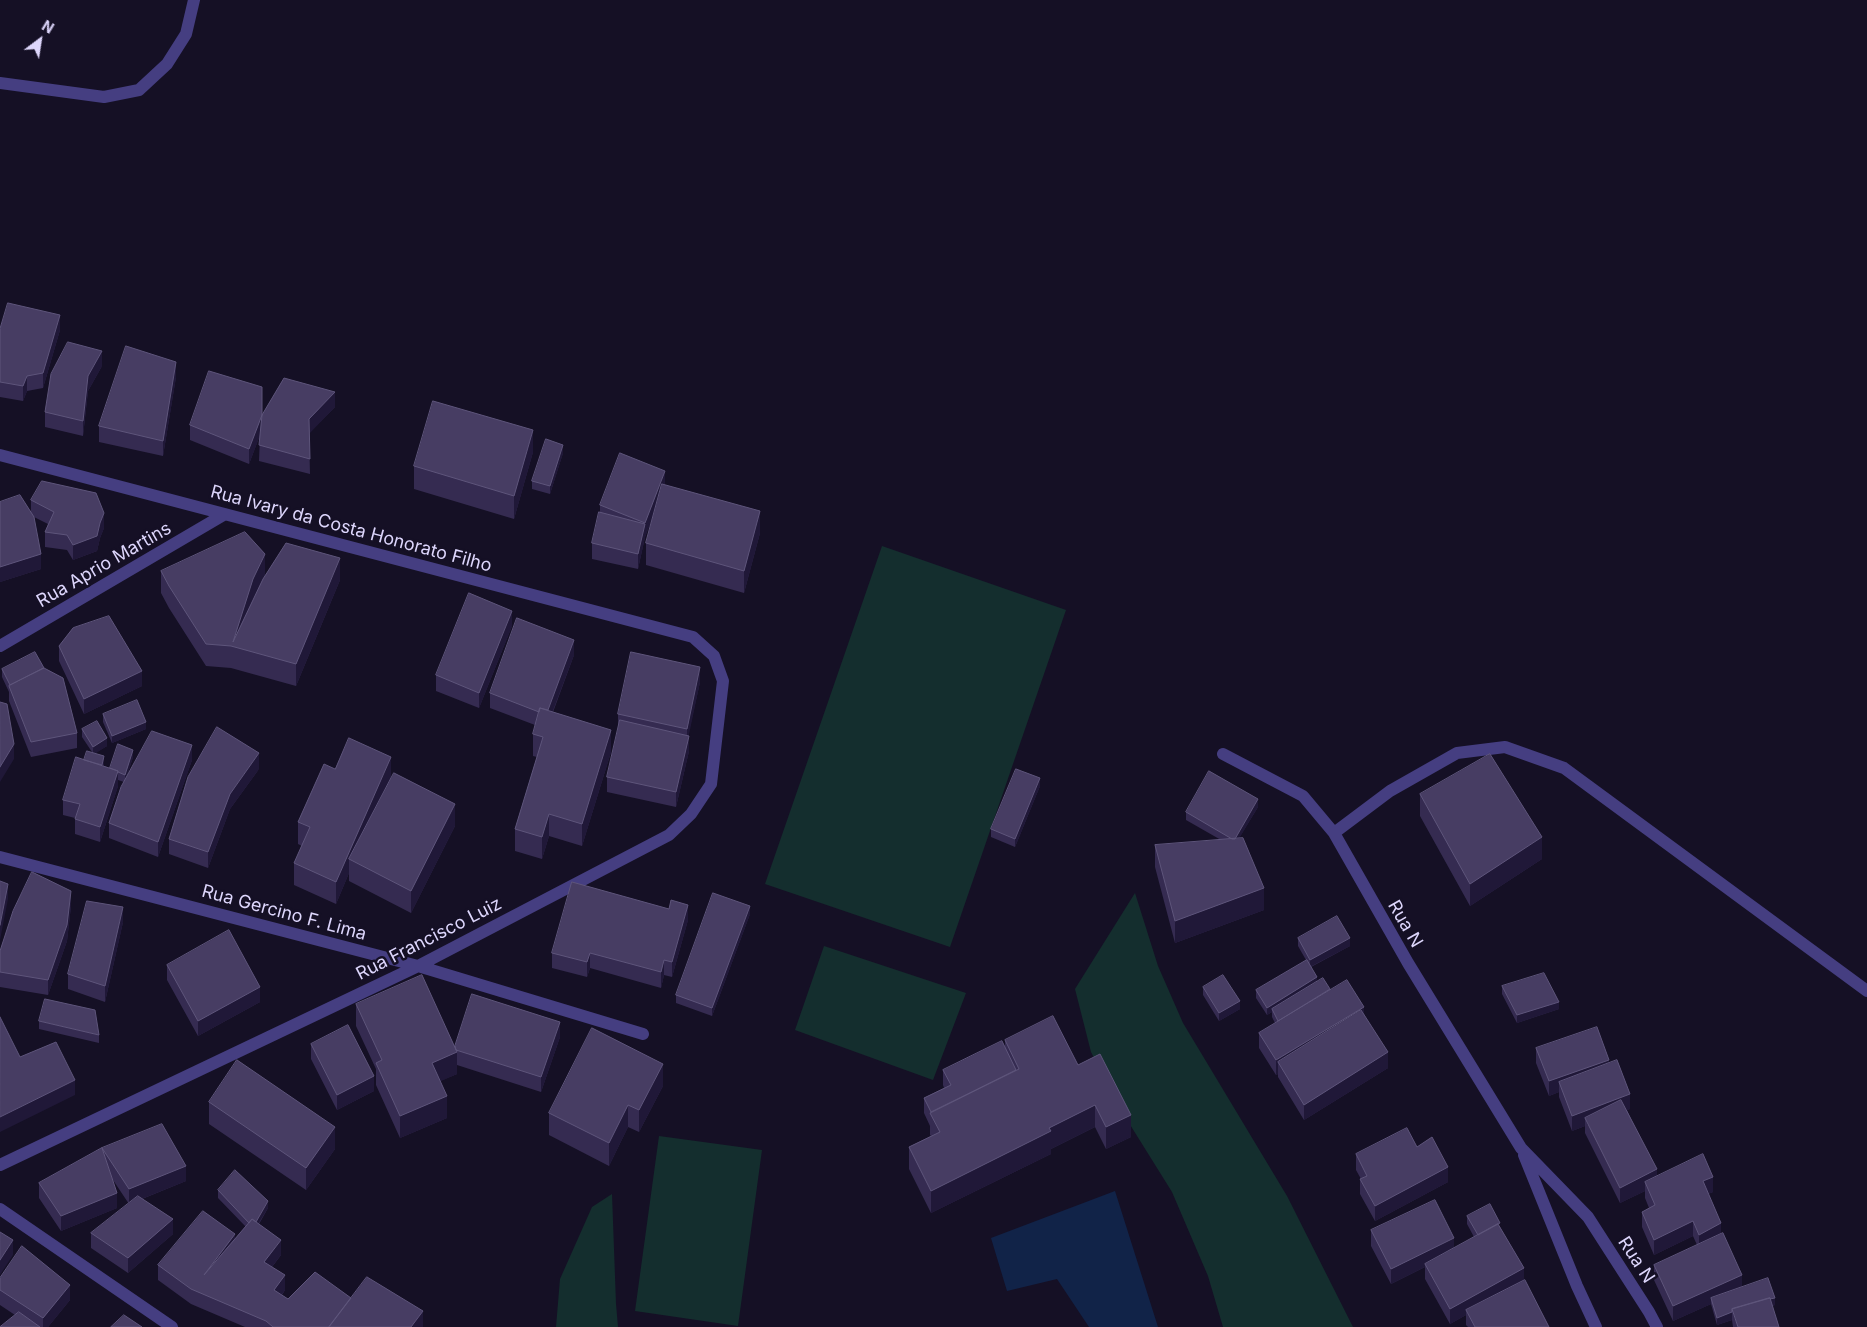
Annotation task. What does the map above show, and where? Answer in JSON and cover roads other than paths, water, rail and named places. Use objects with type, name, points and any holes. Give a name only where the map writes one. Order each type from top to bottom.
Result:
[{"type":"street","points":[[0,83],[104,97],[139,90],[167,64],[186,34],[194,0]]},
{"type":"street","name":"Rua Ivary da Costa Honorato Filho","points":[[0,455],[693,637]]},
{"type":"street","name":"Rua Aprio Martins","points":[[0,646],[225,514]]},
{"type":"street","name":"Rua Francisco Luiz","points":[[0,1165],[418,966],[669,835],[691,814],[711,784],[723,681],[714,656],[693,637]]},
{"type":"street","points":[[1334,833],[1390,791],[1458,753],[1505,747],[1564,768],[1867,991]]},
{"type":"street","name":"Rua N","points":[[1223,754],[1303,796],[1334,833],[1408,964],[1522,1148],[1576,1286],[1596,1327]]},
{"type":"street","name":"Rua Gercino F. Lima","points":[[0,857],[418,966],[643,1034]]},
{"type":"street","name":"Rua N","points":[[1522,1148],[1588,1217],[1657,1327]]},
{"type":"street","points":[[0,1209],[172,1327]]},
{"type":"water","points":[[1115,1191],[1158,1327],[1089,1327],[1057,1279],[1007,1291],[991,1238]]}]
